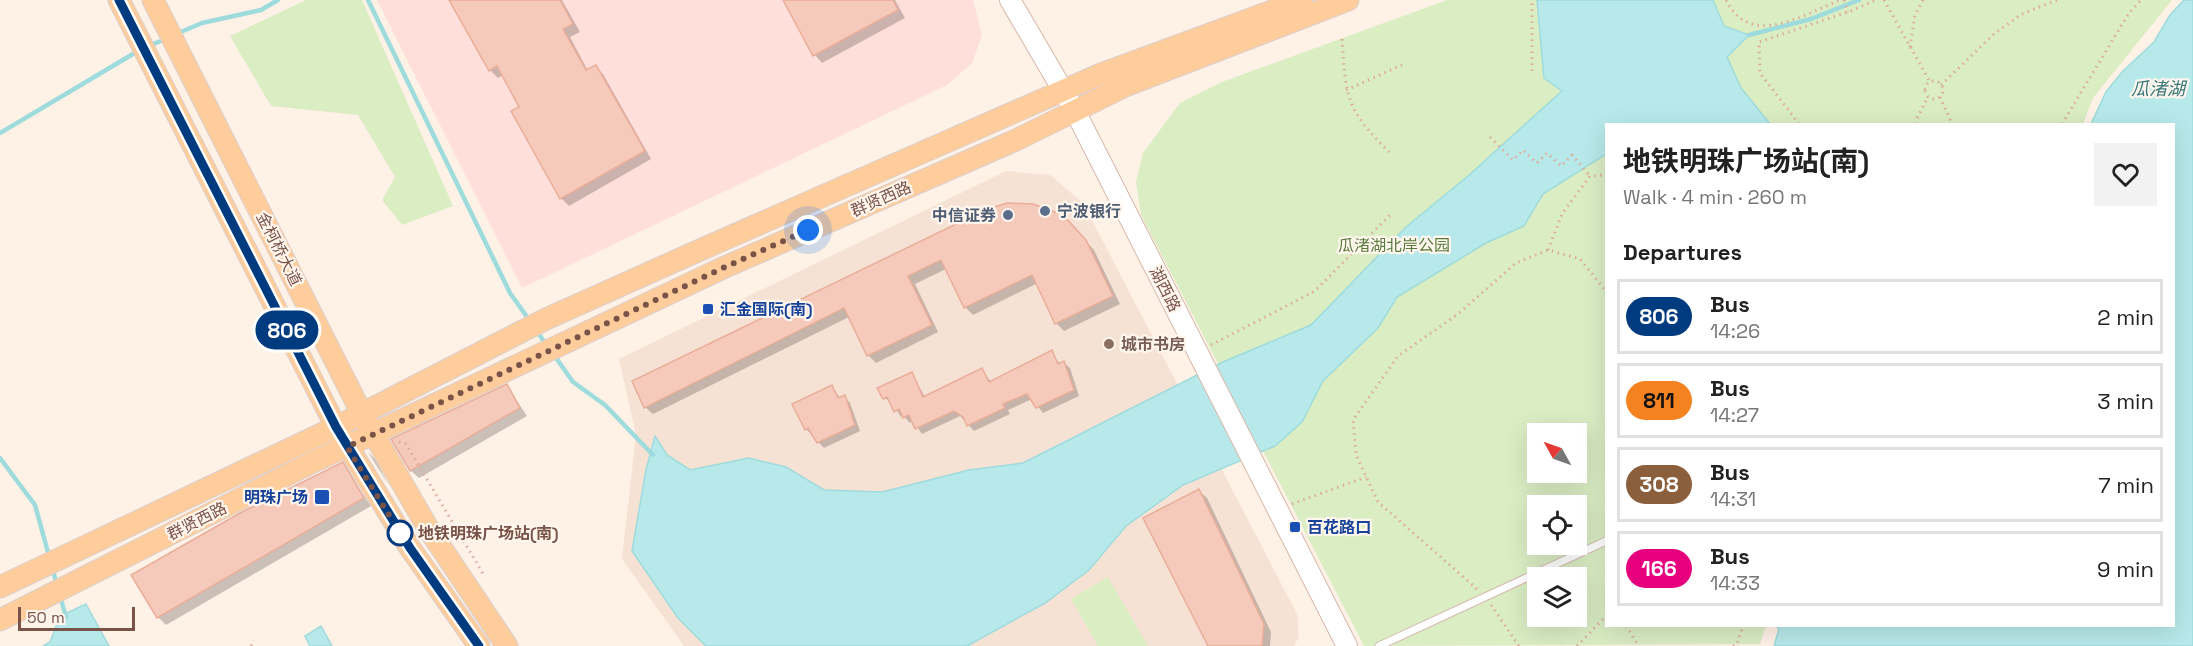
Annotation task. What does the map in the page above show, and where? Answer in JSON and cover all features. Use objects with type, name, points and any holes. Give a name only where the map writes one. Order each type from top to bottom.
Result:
[{"type":"main road","name":"金柯桥大道","points":[[119,0],[347,447],[410,548],[479,646]]},
{"type":"main road","name":"群贤西路","points":[[0,587],[73,550],[336,427],[546,320],[1064,90],[1302,0]]},
{"type":"main road","name":"群贤西路","points":[[0,620],[347,447],[725,267],[1016,140],[1125,86],[1348,0]]},
{"type":"main road","name":"金柯桥大道","points":[[156,7],[362,414],[428,528],[489,614],[507,646]]},
{"type":"street","name":"湖西路","points":[[1010,0],[1075,111],[1347,646]]},
{"type":"lane","points":[[1379,646],[1605,541]]},
{"type":"path","points":[[1532,0],[1532,71]]},
{"type":"path","points":[[1726,0],[1733,13],[1758,28],[1772,26],[1842,0],[1848,12]]},
{"type":"path","points":[[1798,123],[1760,73],[1759,42],[1848,12],[1876,0]]},
{"type":"path","points":[[1884,0],[1930,82]]},
{"type":"path","points":[[1910,47],[1915,15],[1923,0]]},
{"type":"path","points":[[1941,85],[1995,33],[2022,14],[2057,0]]},
{"type":"path","points":[[2063,123],[2129,14],[2141,0]]},
{"type":"path","points":[[1342,39],[1346,90],[1366,129],[1389,153]]},
{"type":"path","points":[[1346,90],[1402,65]]},
{"type":"path","points":[[1917,123],[1917,118],[1928,97],[1925,89],[1930,82],[1936,81],[1941,85],[1943,92],[1940,97],[1934,99],[1928,97]]},
{"type":"path","points":[[1940,97],[1952,123]]},
{"type":"path","points":[[1490,137],[1513,160],[1523,150],[1537,163],[1547,153],[1561,166],[1572,155],[1590,176],[1605,175]]},
{"type":"path","points":[[1548,250],[1562,214],[1590,176]]},
{"type":"path","points":[[1199,356],[1315,291],[1392,213]]},
{"type":"path","points":[[1519,646],[1486,597],[1378,502],[1356,455],[1353,420],[1398,356],[1458,314],[1516,263],[1548,250],[1580,259],[1605,290]]},
{"type":"path","points":[[374,434],[406,444],[489,585]]},
{"type":"path","points":[[1278,511],[1366,477]]},
{"type":"path","points":[[1577,646],[1605,617]]},
{"type":"path","points":[[1627,627],[1639,646]]},
{"type":"path","points":[[1733,646],[1737,644],[1743,627]]},
{"type":"path","points":[[251,646],[253,640]]},
{"type":"shaded area","points":[[377,0],[973,0],[982,35],[972,63],[947,85],[522,288]]},
{"type":"shaded area","points":[[1006,171],[1050,175],[1083,203],[1297,614],[1299,637],[1294,646],[684,646],[622,559],[636,435],[619,359]]},
{"type":"green space","points":[[306,0],[362,0],[453,206],[402,225],[382,200],[395,177],[358,115],[271,106],[230,36]]},
{"type":"green space","name":"瓜渚湖北岸公园","points":[[1447,0],[2172,0],[2093,98],[2083,123],[1605,123],[1605,627],[1766,627],[1760,644],[1364,646],[1141,215],[1136,182],[1143,153],[1180,103],[1222,82]]},
{"type":"green space","points":[[1108,577],[1148,646],[1098,646],[1071,599]]},
{"type":"water","points":[[1537,0],[1713,0],[1724,26],[1749,35],[1727,57],[1741,88],[1769,123],[1605,123],[1605,155],[1543,194],[1524,226],[1486,243],[1397,297],[1378,328],[1323,381],[1302,422],[1275,446],[1183,485],[1126,526],[1089,570],[1045,603],[967,646],[706,646],[678,618],[632,551],[646,470],[655,436],[667,455],[690,470],[749,458],[786,467],[824,490],[882,492],[969,470],[1023,463],[1223,362],[1311,325],[1406,227],[1468,176],[1562,91],[1544,78]]},
{"type":"water","name":"瓜渚湖","points":[[2184,0],[2193,0],[2193,646],[1774,646],[1779,629],[1777,627],[2175,627],[2175,123],[2091,123],[2106,92],[2123,71],[2154,42],[2170,15]]},
{"type":"water","points":[[86,604],[109,646],[43,646],[50,642],[60,616]]},
{"type":"water","points":[[321,626],[332,646],[310,646],[305,636]]},
{"type":"building","points":[[449,0],[560,0],[573,24],[563,29],[586,70],[596,65],[645,151],[560,199],[511,111],[519,107],[497,66],[489,71]]},
{"type":"building","points":[[783,0],[893,0],[898,10],[813,56]]},
{"type":"building","points":[[1007,203],[1033,204],[1063,215],[1086,240],[1113,296],[1055,324],[1032,275],[964,308],[941,260],[908,276],[932,325],[867,356],[844,308],[644,408],[632,381],[985,210]]},
{"type":"building","points":[[1052,350],[1058,364],[1064,361],[1074,390],[1036,408],[1027,394],[1003,404],[1005,408],[967,426],[963,417],[954,411],[915,429],[909,415],[903,418],[899,409],[894,412],[887,397],[883,399],[877,388],[912,372],[923,397],[982,368],[989,382]]},
{"type":"building","points":[[507,384],[520,408],[410,471],[391,439]]},
{"type":"building","points":[[832,385],[838,398],[845,395],[855,425],[817,443],[808,428],[805,430],[792,404]]},
{"type":"building","points":[[343,462],[364,498],[157,618],[131,575],[240,513]]},
{"type":"building","points":[[1199,489],[1264,624],[1262,646],[1208,646],[1143,518]]},
{"type":"waterway","points":[[176,34],[202,23],[261,10],[278,0]]},
{"type":"waterway","points":[[368,0],[510,293],[530,321]]},
{"type":"waterway","points":[[1749,35],[1811,19],[1859,0]]},
{"type":"waterway","points":[[148,46],[166,39]]},
{"type":"waterway","points":[[0,133],[138,51]]},
{"type":"waterway","points":[[537,331],[547,346]]},
{"type":"waterway","points":[[554,355],[573,382],[605,405],[653,455]]},
{"type":"waterway","points":[[0,458],[35,505],[49,556]]},
{"type":"waterway","points":[[52,567],[57,585]]},
{"type":"waterway","points":[[60,596],[66,617]]},
{"type":"bus line","name":"806","points":[[119,0],[347,447],[410,548],[479,646]]},
{"type":"place","name":"宁波银行","points":[[1045,211]]},
{"type":"place","name":"中信证券","points":[[1008,215]]},
{"type":"place","name":"汇金国际(南)","points":[[708,309]]},
{"type":"place","name":"城市书房","points":[[1109,344]]},
{"type":"place","name":"明珠广场","points":[[322,497]]},
{"type":"place","name":"百花路口","points":[[1295,527]]},
{"type":"place","name":"地铁明珠广场站(南)","points":[[400,533]]},
{"type":"route","points":[[400,533],[347,447],[725,267],[808,230]]}]
